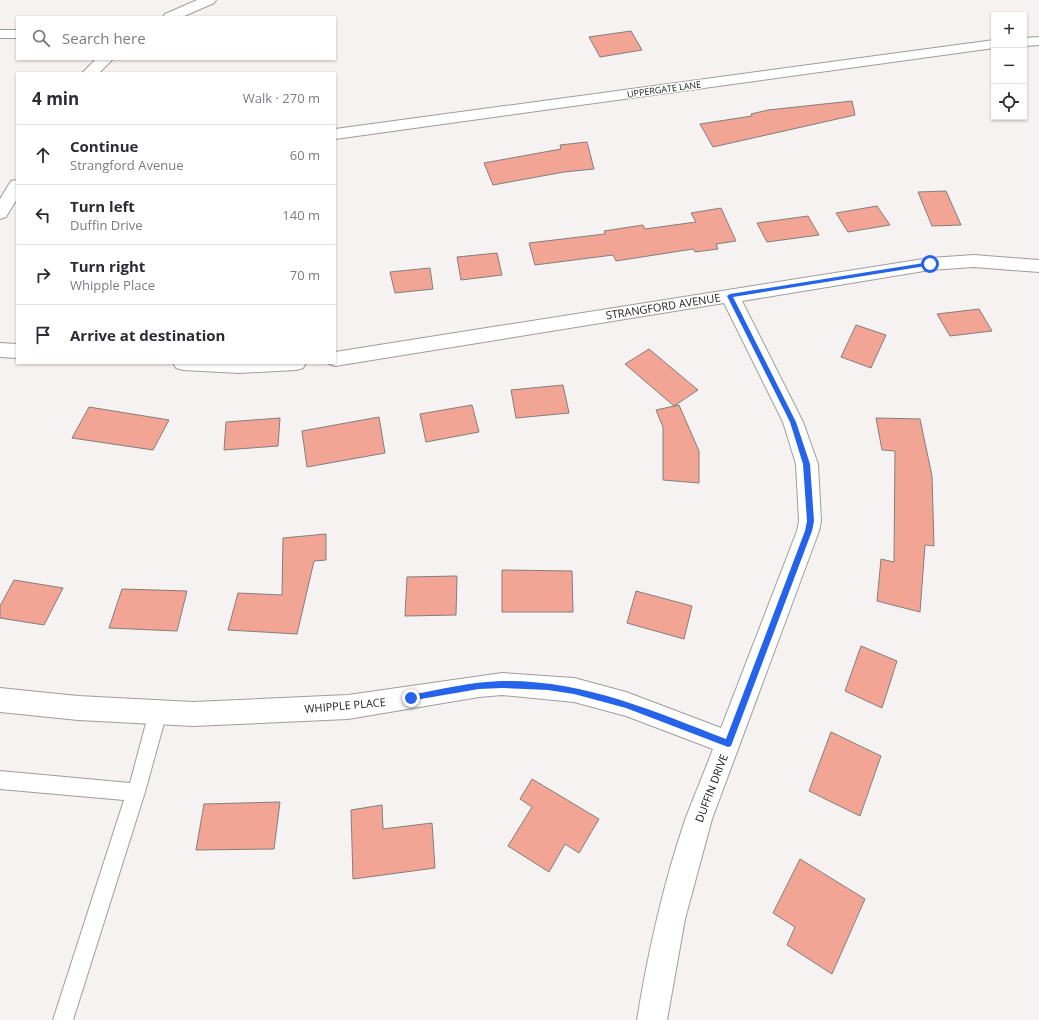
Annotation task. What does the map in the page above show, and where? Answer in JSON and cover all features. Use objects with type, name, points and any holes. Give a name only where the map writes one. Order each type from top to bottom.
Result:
[{"type":"street","points":[[172,16],[209,0]]},
{"type":"street","points":[[0,34],[16,34]]},
{"type":"street","points":[[1027,42],[1039,41]]},
{"type":"street","name":"UPPERGATE LANE","points":[[336,134],[991,44]]},
{"type":"street","points":[[91,72],[104,60]]},
{"type":"street","points":[[0,213],[16,187]]},
{"type":"street","name":"STRANGFORD AVENUE","points":[[336,358],[930,264],[974,261],[1039,266]]},
{"type":"street","name":"DUFFIN DRIVE","points":[[652,1020],[662,958],[685,862],[699,819],[808,531],[810,521],[806,464],[793,422],[730,296]]},
{"type":"street","points":[[0,350],[16,351]]},
{"type":"street","points":[[201,364],[239,366],[277,364]]},
{"type":"street","name":"WHIPPLE PLACE","points":[[0,700],[78,708],[193,714],[348,707],[479,686],[502,684],[574,690],[626,704],[728,743]]},
{"type":"lane","points":[[63,1020],[136,792],[158,712]]},
{"type":"lane","points":[[0,780],[136,792]]},
{"type":"building","points":[[631,31],[642,50],[600,57],[589,37]]},
{"type":"building","points":[[852,101],[855,115],[713,147],[700,124],[752,116],[751,114],[768,110]]},
{"type":"building","points":[[587,142],[594,169],[564,172],[493,185],[484,163],[561,149],[560,145]]},
{"type":"building","points":[[946,191],[961,225],[932,226],[918,192]]},
{"type":"building","points":[[877,206],[890,225],[848,232],[836,213]]},
{"type":"building","points":[[721,208],[736,241],[716,244],[718,249],[695,252],[693,249],[616,261],[613,255],[535,265],[529,243],[605,234],[604,231],[643,225],[645,229],[696,222],[691,213]]},
{"type":"building","points":[[808,216],[819,235],[767,242],[757,223]]},
{"type":"building","points":[[497,253],[502,275],[461,280],[457,257]]},
{"type":"building","points":[[430,268],[433,289],[395,293],[390,272]]},
{"type":"building","points":[[979,309],[992,331],[950,336],[937,314]]},
{"type":"building","points":[[856,325],[886,335],[871,368],[841,357]]},
{"type":"building","points":[[649,349],[698,390],[674,406],[625,364]]},
{"type":"building","points":[[563,385],[569,413],[516,418],[511,390]]},
{"type":"building","points":[[472,405],[479,432],[426,442],[420,414]]},
{"type":"building","points":[[679,405],[699,451],[699,483],[663,480],[663,427],[656,410]]},
{"type":"building","points":[[89,407],[169,420],[153,450],[72,438]]},
{"type":"building","points":[[379,417],[385,453],[307,467],[302,431]]},
{"type":"building","points":[[280,418],[278,446],[224,450],[226,422]]},
{"type":"building","points":[[876,418],[920,419],[932,476],[934,546],[925,545],[920,612],[877,601],[881,559],[894,562],[895,451],[882,450]]},
{"type":"building","points":[[326,534],[326,560],[314,561],[297,634],[228,630],[238,593],[282,595],[283,538]]},
{"type":"building","points":[[502,570],[572,571],[573,612],[502,612]]},
{"type":"building","points":[[457,576],[456,615],[405,616],[407,577]]},
{"type":"building","points":[[14,580],[63,588],[44,625],[0,618],[0,606]]},
{"type":"building","points":[[122,589],[187,591],[177,631],[109,628]]},
{"type":"building","points":[[636,591],[692,606],[684,639],[627,623]]},
{"type":"building","points":[[861,646],[897,661],[882,708],[845,691]]},
{"type":"building","points":[[831,732],[881,756],[860,816],[809,791]]},
{"type":"building","points":[[532,779],[599,819],[579,853],[565,844],[549,872],[508,846],[532,807],[520,799]]},
{"type":"building","points":[[280,802],[274,849],[196,850],[204,804]]},
{"type":"building","points":[[382,805],[383,829],[432,823],[435,868],[353,879],[351,810]]},
{"type":"building","points":[[800,859],[865,899],[832,974],[787,945],[795,927],[773,913]]},
{"type":"route","points":[[411,698],[479,686],[502,684],[574,690],[626,704],[728,743],[808,531],[810,521],[806,464],[793,422],[730,296],[930,264]]}]
